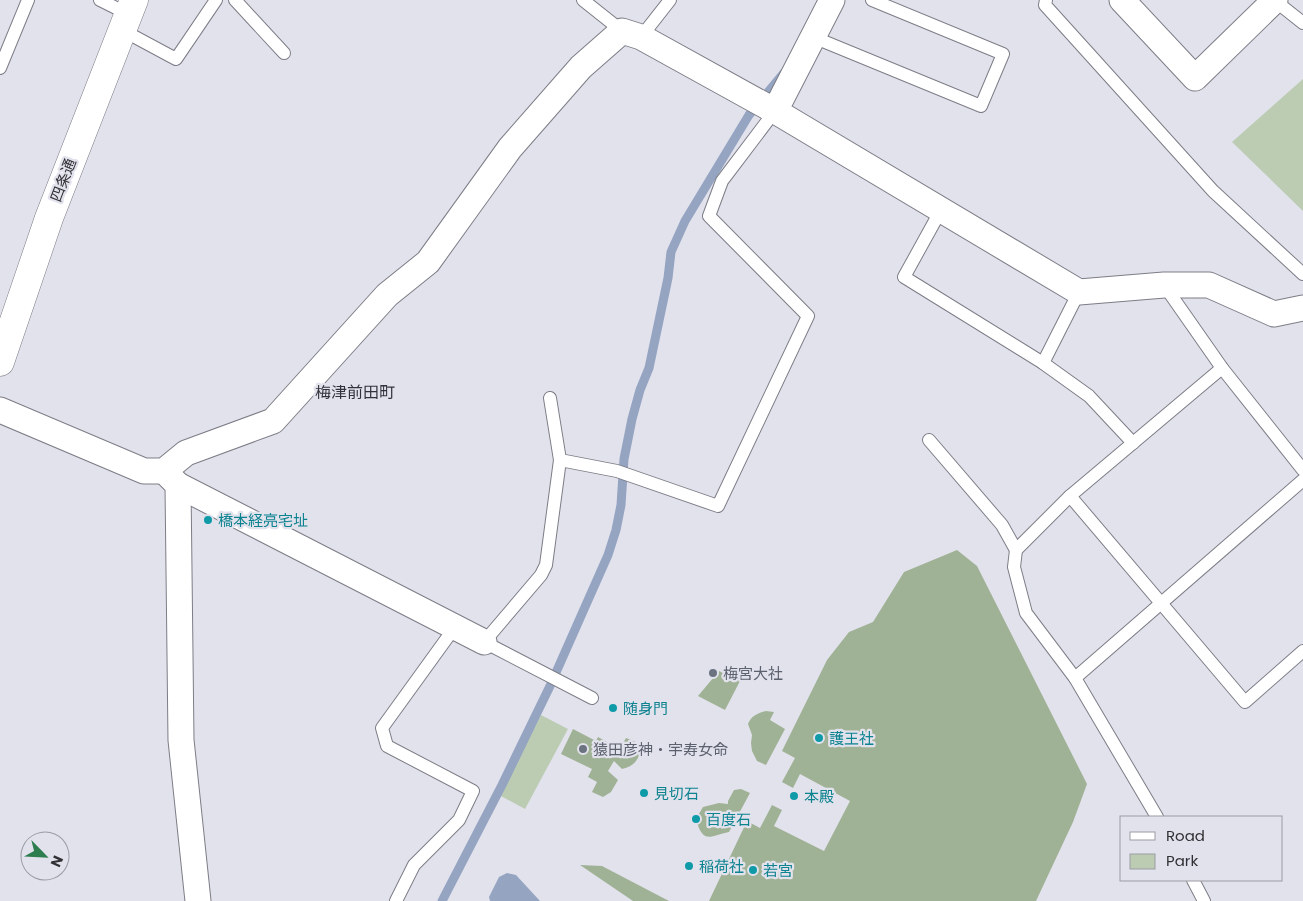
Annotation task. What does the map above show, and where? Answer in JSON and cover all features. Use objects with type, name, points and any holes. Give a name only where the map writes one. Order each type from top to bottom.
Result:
[{"type":"main road","name":"四条通","points":[[0,362],[49,218],[128,15]]},
{"type":"street","points":[[775,111],[832,0]]},
{"type":"street","points":[[1122,0],[1195,78],[1274,0]]},
{"type":"street","points":[[198,901],[181,740],[171,478],[186,454],[273,421],[387,296],[428,262],[510,148],[581,67],[632,34],[775,111],[1079,292],[1164,285],[1209,285],[1274,314],[1303,308]]},
{"type":"street","points":[[0,410],[144,471],[171,478],[484,642]]},
{"type":"lane","points":[[0,68],[28,0]]},
{"type":"lane","points":[[100,0],[128,15],[176,59],[216,0]]},
{"type":"lane","points":[[235,0],[284,53]]},
{"type":"lane","points":[[583,0],[632,34],[670,0]]},
{"type":"lane","points":[[814,36],[981,106],[1003,54],[872,0]]},
{"type":"lane","points":[[1046,0],[1045,5],[1213,191],[1303,274]]},
{"type":"lane","points":[[1274,0],[1303,23]]},
{"type":"lane","points":[[560,460],[617,471],[718,506],[808,316],[709,216],[722,181],[775,111]]},
{"type":"lane","points":[[941,210],[904,277],[1043,363],[1089,396],[1134,443]]},
{"type":"lane","points":[[1164,285],[1222,368],[1303,470]]},
{"type":"lane","points":[[1043,363],[1079,292]]},
{"type":"lane","points":[[1016,550],[1070,496],[1222,368]]},
{"type":"lane","points":[[550,398],[560,460],[546,565],[542,575],[484,642],[592,698]]},
{"type":"lane","points":[[929,440],[1002,525],[1016,550],[1014,567],[1026,613],[1075,678],[1156,816]]},
{"type":"lane","points":[[1075,678],[1303,480]]},
{"type":"lane","points":[[1070,496],[1245,702],[1303,651]]},
{"type":"lane","points":[[396,901],[414,865],[459,820],[472,791],[387,746],[382,728],[455,627]]},
{"type":"lane","points":[[1194,881],[1204,901]]},
{"type":"green space","points":[[1303,79],[1303,211],[1232,142]]},
{"type":"green space","points":[[957,550],[977,566],[1087,784],[1073,822],[1036,901],[709,901],[747,821],[760,828],[772,805],[782,810],[774,826],[824,851],[850,801],[800,774],[793,788],[782,782],[795,758],[782,751],[827,660],[849,632],[873,622],[904,572]]},
{"type":"green space","points":[[719,671],[740,681],[725,710],[698,696]]},
{"type":"green space","points":[[766,711],[774,712],[770,720],[785,729],[766,765],[757,761],[752,751],[752,735],[748,724],[755,715]]},
{"type":"green space","points":[[541,715],[568,729],[525,809],[499,795]]},
{"type":"green space","points":[[573,729],[596,741],[598,737],[620,749],[626,738],[638,743],[641,749],[637,760],[630,766],[622,769],[614,761],[608,771],[618,780],[611,792],[603,797],[592,792],[597,782],[588,777],[592,769],[561,754]]},
{"type":"green space","points":[[741,789],[750,793],[729,832],[708,837],[701,833],[696,819],[703,807],[719,803],[728,804],[734,790]]},
{"type":"green space","points":[[580,865],[602,866],[669,901],[633,901]]},
{"type":"water","points":[[507,873],[516,875],[540,901],[490,901],[489,897],[499,877]]},
{"type":"waterway","points":[[442,901],[502,785],[550,686],[608,555],[621,505],[624,459],[632,419],[640,390],[649,368],[668,278],[671,252],[685,221],[749,115],[784,73]]},
{"type":"place","name":"橋本経亮宅址","points":[[208,520]]},
{"type":"place","name":"梅宮大社","points":[[713,673]]},
{"type":"place","name":"随身門","points":[[613,708]]},
{"type":"place","name":"護王社","points":[[819,738]]},
{"type":"place","name":"猿田彦神・宇寿女命","points":[[583,749]]},
{"type":"place","name":"見切石","points":[[644,793]]},
{"type":"place","name":"本殿","points":[[794,796]]},
{"type":"place","name":"百度石","points":[[696,819]]},
{"type":"place","name":"稲荷社","points":[[689,866]]},
{"type":"place","name":"若宮","points":[[753,870]]},
{"type":"district","name":"梅津前田町","points":[[355,392]]}]
